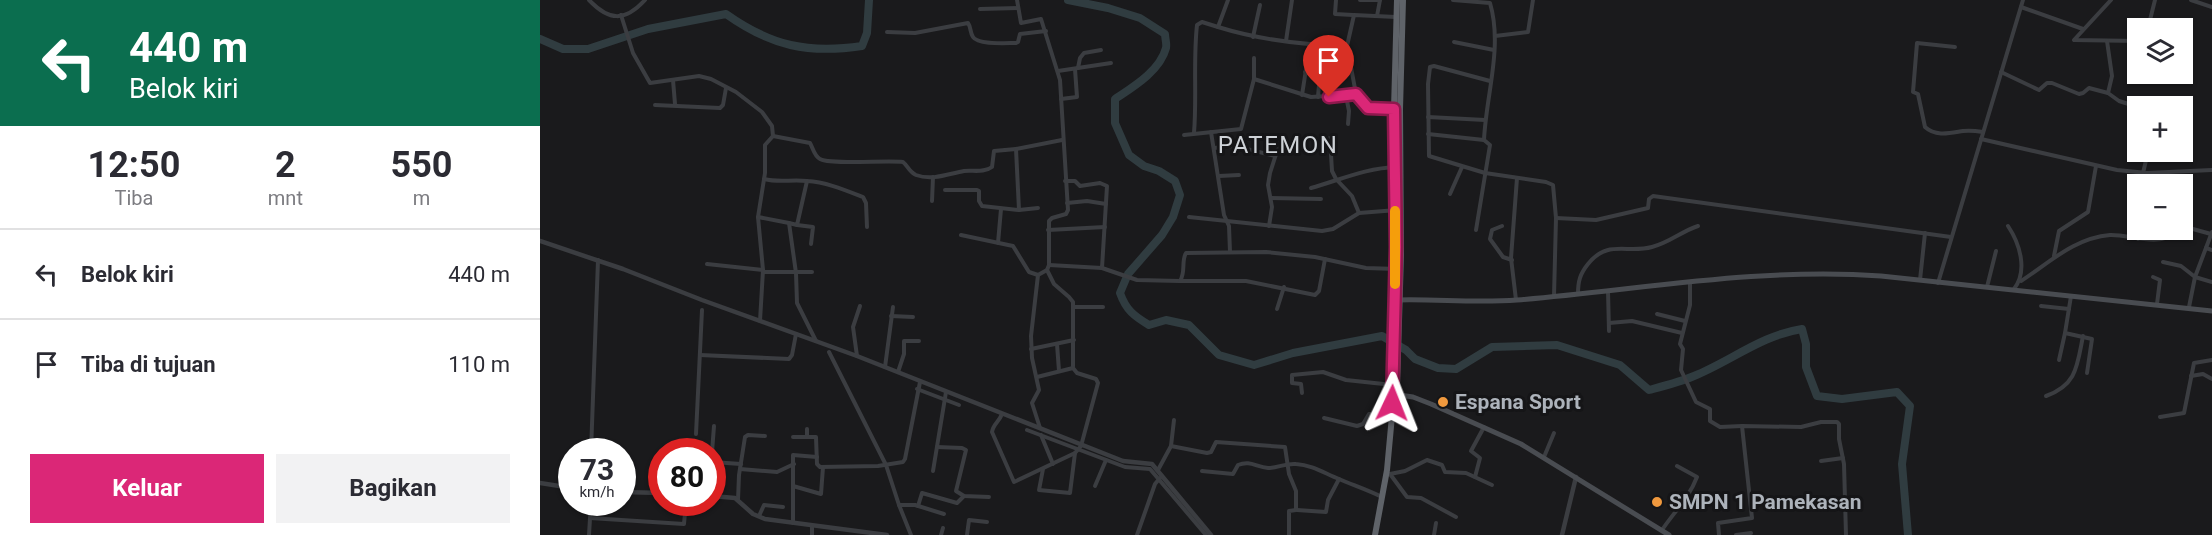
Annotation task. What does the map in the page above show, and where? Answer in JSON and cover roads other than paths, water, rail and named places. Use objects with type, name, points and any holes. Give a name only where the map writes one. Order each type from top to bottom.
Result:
[{"type":"highway","points":[[1376,535],[1388,472],[1391,418],[1395,403],[1396,319],[1400,300],[1394,109],[1397,0]]},
{"type":"highway","points":[[1397,167],[1403,0]]},
{"type":"main road","points":[[1400,300],[1516,300],[1759,275],[1841,273],[2212,311]]},
{"type":"main road","points":[[1395,394],[1417,398],[1484,427],[1544,457],[1669,535]]},
{"type":"street","points":[[589,0],[605,14],[621,15],[636,10],[645,0]]},
{"type":"street","points":[[962,236],[1015,248],[1029,272],[1038,275],[1047,270],[1049,265],[1050,219],[1067,213],[1058,71],[1040,18],[1021,23],[1017,0]]},
{"type":"street","points":[[1218,27],[1228,0]]},
{"type":"street","points":[[1286,41],[1292,0]]},
{"type":"street","points":[[1336,0],[1335,14],[1397,17]]},
{"type":"street","points":[[1360,0],[1380,0],[1377,16]]},
{"type":"street","points":[[1453,0],[1490,2],[1495,36],[1484,140]]},
{"type":"street","points":[[1495,36],[1528,32],[1533,0]]},
{"type":"street","points":[[1938,283],[2023,0]]},
{"type":"street","points":[[2150,18],[2155,0]]},
{"type":"street","points":[[2191,0],[2207,2],[2212,7]]},
{"type":"street","points":[[2109,1],[2074,40],[2127,40]]},
{"type":"street","points":[[1253,37],[1260,5]]},
{"type":"street","points":[[2021,7],[2083,28]]},
{"type":"street","points":[[980,9],[1018,8]]},
{"type":"street","points":[[621,15],[628,42],[650,83],[703,76],[744,98],[762,112],[772,126],[772,136],[765,145],[764,179],[758,216],[763,271],[760,321]]},
{"type":"street","points":[[1354,15],[1347,46],[1356,94],[1368,108],[1394,109]]},
{"type":"street","points":[[1194,133],[1197,26],[1202,22],[1253,37],[1347,46]]},
{"type":"street","points":[[887,32],[915,33],[967,23],[970,25],[973,37],[977,40],[987,43],[1016,43],[1020,34],[1046,32]]},
{"type":"street","points":[[2106,41],[2112,76],[2108,93]]},
{"type":"street","points":[[1454,42],[1494,50]]},
{"type":"street","points":[[1955,47],[1917,43],[1913,92],[1918,94],[1925,127],[1929,130],[1949,135],[1967,130],[1983,132]]},
{"type":"street","points":[[1302,95],[1310,44]]},
{"type":"street","points":[[1061,99],[1077,97],[1076,68],[1084,53],[1101,50]]},
{"type":"street","points":[[1185,135],[1241,129],[1254,79],[1254,58]]},
{"type":"street","points":[[1058,71],[1111,63]]},
{"type":"street","points":[[1490,81],[1431,66],[1428,76],[1429,157],[1485,173],[1553,185],[1556,218],[1554,296]]},
{"type":"street","points":[[1305,72],[1320,74],[1351,70]]},
{"type":"street","points":[[2001,72],[2039,90],[2047,83],[2079,94],[2084,93],[2088,88],[2108,93],[2127,104]]},
{"type":"street","points":[[1318,97],[1320,74]]},
{"type":"street","points":[[1254,79],[1302,95],[1318,97],[1356,94]]},
{"type":"street","points":[[673,80],[675,104]]},
{"type":"street","points":[[655,105],[675,104],[720,108],[726,88]]},
{"type":"street","points":[[1346,96],[1349,111],[1348,124]]},
{"type":"street","points":[[1428,117],[1485,120]]},
{"type":"street","points":[[1211,132],[1224,215],[1230,231],[1230,252]]},
{"type":"street","points":[[1428,134],[1489,142],[1491,147],[1476,230]]},
{"type":"street","points":[[772,136],[808,142],[816,156],[824,161],[903,162],[915,175],[933,177],[965,171],[988,170],[992,167],[994,151],[1062,140]]},
{"type":"street","points":[[1330,138],[1330,164],[1334,177],[1352,196],[1359,213]]},
{"type":"street","points":[[1981,139],[2096,166],[2145,173],[2212,170]]},
{"type":"street","points":[[1269,226],[1272,207],[1268,185],[1280,142]]},
{"type":"street","points":[[1214,148],[1235,146],[1275,156]]},
{"type":"street","points":[[1016,149],[1019,210]]},
{"type":"street","points":[[2145,173],[2147,162]]},
{"type":"street","points":[[2054,256],[2059,231],[2088,212],[2096,166]]},
{"type":"street","points":[[1311,189],[1338,181],[1360,171],[1397,167]]},
{"type":"street","points":[[1450,194],[1462,167]]},
{"type":"street","points":[[1219,176],[1239,175]]},
{"type":"street","points":[[932,201],[933,177]]},
{"type":"street","points":[[1516,300],[1511,234],[1517,178]]},
{"type":"street","points":[[764,179],[783,183],[807,181],[864,197],[867,227]]},
{"type":"street","points":[[797,225],[807,181]]},
{"type":"street","points":[[1065,181],[1075,181],[1080,186],[1104,183],[1108,189],[1102,268]]},
{"type":"street","points":[[945,190],[977,190],[980,192],[980,205],[1019,210],[1038,208]]},
{"type":"street","points":[[1556,218],[1602,219],[1648,208],[1649,199],[1653,196],[1951,237]]},
{"type":"street","points":[[1271,198],[1321,199]]},
{"type":"street","points":[[1067,203],[1087,201],[1107,204]]},
{"type":"street","points":[[998,243],[1001,209]]},
{"type":"street","points":[[1189,217],[1322,231],[1333,229],[1359,213],[1398,209]]},
{"type":"street","points":[[758,216],[813,227],[811,244]]},
{"type":"street","points":[[789,223],[798,307],[816,341]]},
{"type":"street","points":[[1502,226],[1492,230],[1490,239],[1503,257],[1512,260]]},
{"type":"street","points":[[1578,294],[1580,275],[1592,259],[1602,252],[1611,249],[1652,248],[1698,226]]},
{"type":"street","points":[[2008,226],[2018,244],[2020,281]]},
{"type":"street","points":[[1048,230],[1105,227]]},
{"type":"street","points":[[2188,308],[2195,277],[2212,233],[2193,229]]},
{"type":"street","points":[[1920,281],[1925,233]]},
{"type":"street","points":[[2013,290],[2020,281],[2036,272],[2054,256],[2084,242],[2104,236],[2127,237]]},
{"type":"street","points":[[540,241],[598,260],[816,341],[830,350],[857,357],[898,373],[918,385],[945,396],[1042,431],[1122,464]]},
{"type":"street","points":[[2206,248],[2212,250]]},
{"type":"street","points":[[1987,287],[1996,251]]},
{"type":"street","points":[[1180,281],[1184,275],[1186,253],[1266,252],[1325,259],[1366,268],[1398,269]]},
{"type":"street","points":[[1049,265],[1102,268],[1128,278],[1147,282],[1246,281],[1317,295],[1325,259]]},
{"type":"street","points":[[592,438],[598,260]]},
{"type":"street","points":[[2163,262],[2186,268],[2195,277],[2212,282]]},
{"type":"street","points":[[706,264],[763,271],[812,272]]},
{"type":"street","points":[[1002,416],[993,426],[992,432],[1014,482],[1075,453],[1081,447],[1098,382],[1096,379],[1076,372],[1073,368],[1074,307],[1072,299],[1054,285],[1047,270]]},
{"type":"street","points":[[1038,275],[1031,349],[1039,391],[1032,404],[1053,464]]},
{"type":"street","points":[[2153,277],[2160,280],[2157,304]]},
{"type":"street","points":[[1690,283],[1691,298],[1680,344],[1683,350],[1681,370],[1696,402],[1710,409],[1709,418],[1713,424],[1720,427],[1801,427],[1821,422],[1837,422],[1843,458],[1846,535]]},
{"type":"street","points":[[1277,309],[1284,287]]},
{"type":"street","points":[[1608,291],[1609,331]]},
{"type":"street","points":[[2059,360],[2071,296]]},
{"type":"street","points":[[857,357],[853,327],[860,306]]},
{"type":"street","points":[[2042,306],[2069,309]]},
{"type":"street","points":[[885,368],[893,307]]},
{"type":"street","points":[[1074,307],[1103,307]]},
{"type":"street","points":[[696,434],[702,310]]},
{"type":"street","points":[[1657,314],[1685,321]]},
{"type":"street","points":[[891,316],[913,317]]},
{"type":"street","points":[[1609,323],[1632,321],[1682,333]]},
{"type":"street","points":[[2065,333],[2093,340],[2086,373]]},
{"type":"street","points":[[700,355],[789,359],[792,356],[796,334]]},
{"type":"street","points":[[2046,396],[2065,387],[2074,375],[2083,336]]},
{"type":"street","points":[[1031,349],[1074,340]]},
{"type":"street","points":[[898,373],[904,354],[904,342],[919,341]]},
{"type":"street","points":[[1057,344],[1059,371]]},
{"type":"street","points":[[830,350],[886,465],[898,505],[911,535]]},
{"type":"street","points":[[2160,417],[2182,415],[2186,411],[2194,363],[2212,360]]},
{"type":"street","points":[[1037,377],[1073,368]]},
{"type":"street","points":[[1302,393],[1301,384],[1292,383],[1292,375],[1323,372],[1346,380],[1395,385]]},
{"type":"street","points":[[2191,376],[2203,374],[2212,379]]},
{"type":"street","points":[[793,437],[817,438],[818,466],[886,465],[905,460],[918,385]]},
{"type":"street","points":[[945,396],[959,405]]},
{"type":"street","points":[[933,471],[945,396]]},
{"type":"street","points":[[1324,418],[1357,426],[1363,424],[1370,414],[1391,418]]},
{"type":"street","points":[[1158,470],[1171,446],[1173,420]]},
{"type":"street","points":[[713,438],[714,426]]},
{"type":"street","points":[[1719,535],[1718,523],[1752,519],[1742,426]]},
{"type":"street","points":[[1475,477],[1480,458],[1471,451],[1484,427]]},
{"type":"street","points":[[807,429],[807,437]]},
{"type":"street","points":[[1027,430],[1042,431]]},
{"type":"street","points":[[1544,457],[1554,432]]},
{"type":"street","points":[[738,500],[746,436],[765,436]]},
{"type":"street","points":[[1171,446],[1207,453],[1211,452],[1216,442],[1283,447],[1286,449],[1287,464],[1296,491],[1296,510]]},
{"type":"street","points":[[937,447],[966,450],[956,489],[964,496],[989,497]]},
{"type":"street","points":[[1081,447],[1106,460],[1122,464],[1152,464],[1158,470],[1161,478]]},
{"type":"street","points":[[1043,469],[1040,490],[1070,493],[1075,453]]},
{"type":"street","points":[[793,524],[794,454],[817,457]]},
{"type":"street","points":[[1821,461],[1843,458]]},
{"type":"street","points":[[1095,486],[1106,460]]},
{"type":"street","points":[[1388,472],[1405,471],[1430,460],[1442,465],[1445,472],[1466,473],[1492,485]]},
{"type":"street","points":[[1202,471],[1233,474],[1238,465],[1244,463],[1268,468],[1302,464],[1382,494]]},
{"type":"street","points":[[726,464],[772,472],[794,464]]},
{"type":"street","points":[[1141,465],[1161,478],[1211,535]]},
{"type":"street","points":[[1662,530],[1677,507],[1685,502],[1696,480],[1696,476],[1677,466]]},
{"type":"street","points":[[794,486],[821,494],[824,467]]},
{"type":"street","points":[[1388,472],[1407,497],[1421,498],[1456,517]]},
{"type":"street","points":[[1562,535],[1576,477]]},
{"type":"street","points":[[1137,535],[1155,484],[1161,478]]},
{"type":"street","points":[[1289,535],[1289,512],[1296,510],[1326,512],[1328,500],[1339,479]]},
{"type":"street","points":[[540,483],[558,486]]},
{"type":"street","points":[[918,506],[922,493],[957,503],[964,496]]},
{"type":"street","points":[[726,497],[738,500],[758,517],[793,524],[887,535]]},
{"type":"street","points":[[1183,504],[1204,534]]},
{"type":"street","points":[[758,517],[764,505],[783,507]]},
{"type":"street","points":[[898,505],[918,506],[944,514]]},
{"type":"street","points":[[589,535],[590,518],[684,524],[685,516]]},
{"type":"street","points":[[967,535],[969,520],[987,522]]},
{"type":"street","points":[[1434,535],[1436,523]]},
{"type":"street","points":[[812,526],[812,535]]},
{"type":"street","points":[[941,535],[943,528]]},
{"type":"street","points":[[1736,535],[1751,533]]},
{"type":"waterway","points":[[540,39],[563,49],[588,49],[648,29],[726,14],[759,34],[791,45],[824,49],[862,46],[867,33],[869,0]]},
{"type":"waterway","points":[[1068,0],[1108,8],[1140,18],[1165,34],[1166,48],[1158,64],[1145,78],[1115,99],[1115,123],[1129,155],[1144,166],[1159,171],[1175,181],[1180,195],[1173,217],[1162,235],[1128,274],[1120,293],[1128,308],[1144,322],[1149,325],[1166,320],[1189,325],[1219,355],[1254,365],[1293,353],[1382,336],[1406,350],[1415,359],[1438,368],[1456,369],[1492,347],[1557,345],[1620,365],[1649,390],[1689,378],[1773,337],[1802,329],[1806,344],[1806,367],[1817,396],[1842,399],[1897,392],[1910,406],[1902,464],[1908,535]]},
{"type":"place","name":"Espana Sport","points":[[1443,402]]},
{"type":"place","name":"SMPN 1 Pamekasan","points":[[1657,502]]},
{"type":"district","name":"PATEMON","points":[[1278,145]]}]
